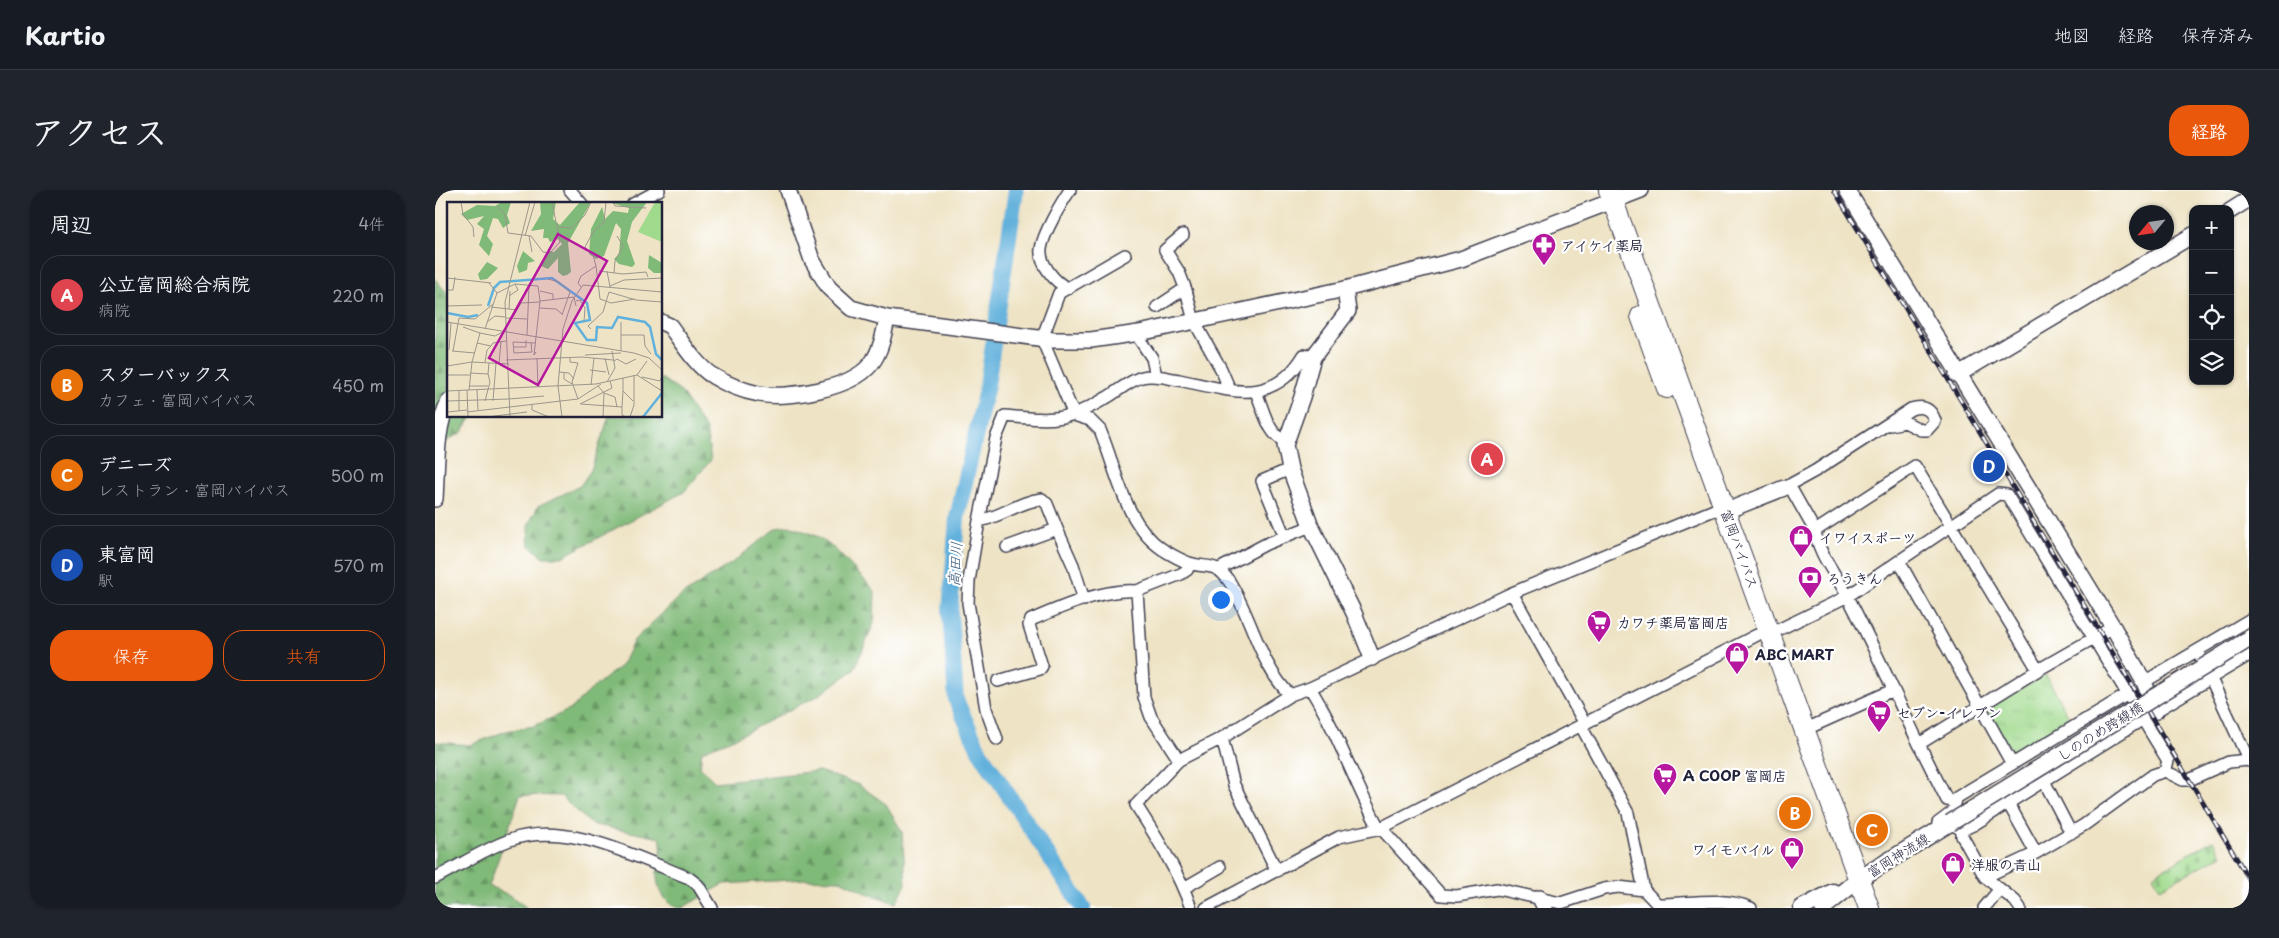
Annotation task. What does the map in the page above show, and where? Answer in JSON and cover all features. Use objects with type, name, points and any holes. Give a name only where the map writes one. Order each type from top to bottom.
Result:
[{"type":"highway","name":"富岡バイパス","points":[[1604,197],[1720,511],[1805,730],[1853,883],[1855,908]]},
{"type":"highway","name":"富岡バイパス","points":[[1720,511],[1757,635],[1853,883],[1869,908]]},
{"type":"main road","name":"しののめ跨線橋","points":[[1956,826],[2249,639]]},
{"type":"main road","name":"富岡神流線","points":[[1853,883],[1928,836],[1956,826]]},
{"type":"main road","points":[[1802,908],[1822,896],[1853,883]]},
{"type":"main road","points":[[1823,908],[1853,883]]},
{"type":"street","points":[[570,190],[580,202]]},
{"type":"street","points":[[637,202],[659,190]]},
{"type":"street","points":[[789,190],[812,260],[829,288],[851,308],[887,318],[1021,337],[1091,340],[1136,334],[1345,289],[1461,259],[1604,197],[1641,190]]},
{"type":"street","points":[[1068,288],[1060,285],[1045,266],[1041,249],[1057,207],[1070,190]]},
{"type":"street","points":[[1847,190],[1957,375],[2113,627],[2144,682],[2149,714],[2168,761],[2165,771]]},
{"type":"street","points":[[2234,208],[2249,199]]},
{"type":"street","points":[[1183,235],[1165,250],[1179,272],[1194,321],[1221,369],[1230,390]]},
{"type":"street","points":[[1957,375],[2189,237]]},
{"type":"street","points":[[1074,416],[1042,339],[1059,293],[1125,255]]},
{"type":"street","points":[[1345,289],[1347,311],[1313,357],[1285,445],[1289,469],[1311,526],[1354,613],[1372,658]]},
{"type":"street","points":[[1157,306],[1181,290],[1186,290]]},
{"type":"street","points":[[663,323],[670,326],[711,375],[729,384],[760,394],[793,394],[828,388],[855,378],[870,365],[883,342],[887,318]]},
{"type":"street","points":[[1136,334],[1152,358],[1156,376]]},
{"type":"street","points":[[997,739],[985,709],[968,603],[969,581],[979,521],[996,438],[1005,416],[1049,420],[1074,416],[1141,377],[1156,376],[1230,390],[1256,392],[1269,389],[1289,376],[1304,355],[1313,357]]},
{"type":"street","points":[[1256,392],[1271,429],[1280,439],[1286,441]]},
{"type":"street","points":[[435,499],[438,449],[447,404]]},
{"type":"street","points":[[1074,416],[1090,420],[1100,430],[1129,509],[1140,529],[1164,550],[1190,564],[1206,564],[1219,569],[1229,581],[1270,668],[1282,687],[1290,695]]},
{"type":"street","points":[[1191,908],[1184,888],[1162,846],[1135,805],[1179,760],[1222,738],[1290,695],[1310,688],[1512,593],[1787,486],[1889,425]]},
{"type":"street","points":[[1815,531],[1915,466],[2038,670]]},
{"type":"street","points":[[1285,537],[1262,481],[1289,469]]},
{"type":"street","points":[[1787,486],[1815,531],[1817,540],[1848,596],[1947,800],[1955,802]]},
{"type":"street","points":[[1780,629],[1848,596],[1998,494],[2007,495],[2128,694],[2149,714]]},
{"type":"street","points":[[979,521],[991,519],[1034,500],[1042,499],[1047,504],[1073,565],[1084,600]]},
{"type":"street","points":[[1219,569],[1266,544],[1311,526]]},
{"type":"street","points":[[1007,547],[1057,528]]},
{"type":"street","points":[[1899,561],[2012,764]]},
{"type":"street","points":[[999,681],[1040,669],[1042,666],[1029,625],[1031,620],[1084,600],[1125,590],[1137,591],[1181,574],[1187,570],[1190,564]]},
{"type":"street","points":[[1137,591],[1144,697],[1151,718],[1179,760]]},
{"type":"street","points":[[1512,593],[1629,813],[1644,890],[1660,906],[1708,901],[1730,903],[1751,908]]},
{"type":"street","points":[[2144,682],[2249,620]]},
{"type":"street","points":[[1919,744],[1981,708],[2038,670],[2113,627]]},
{"type":"street","points":[[1206,908],[1339,837],[1380,828],[1757,635]]},
{"type":"street","points":[[1985,877],[2036,853],[2071,833],[2153,775],[2165,771],[2183,780],[2189,780],[2229,762],[2249,761],[2198,651]]},
{"type":"street","points":[[2020,908],[2015,901],[1985,877],[1956,826],[2007,802],[2249,655]]},
{"type":"street","points":[[1310,688],[1321,705],[1364,802],[1380,828],[1441,895],[1457,896],[1497,889],[1543,903],[1561,903],[1604,889],[1619,887],[1644,890]]},
{"type":"street","points":[[1805,730],[1893,690]]},
{"type":"street","points":[[1928,836],[1938,822],[1954,811],[1956,798],[2128,694]]},
{"type":"street","points":[[1222,738],[1234,785],[1277,870]]},
{"type":"street","points":[[2043,779],[2071,833]]},
{"type":"street","points":[[2007,802],[2036,853]]},
{"type":"street","points":[[435,878],[508,841],[551,834],[573,836],[620,851],[689,878],[698,885],[711,908]]},
{"type":"street","points":[[1184,888],[1220,867]]},
{"type":"street","points":[[1984,908],[1999,890]]},
{"type":"green space","points":[[435,279],[447,293],[447,418],[472,418],[461,433],[435,447]]},
{"type":"green space","points":[[663,379],[681,392],[706,430],[711,460],[684,492],[562,557],[543,557],[529,545],[528,526],[538,506],[580,486],[591,470],[608,418],[663,418]]},
{"type":"green space","points":[[790,526],[817,536],[836,550],[875,591],[874,623],[854,670],[819,695],[739,736],[702,751],[700,767],[715,782],[819,771],[859,785],[886,804],[902,832],[906,884],[896,903],[869,894],[840,880],[806,879],[724,884],[682,908],[676,907],[667,901],[658,885],[657,873],[661,848],[660,838],[591,824],[561,796],[520,795],[489,886],[511,896],[527,908],[435,908],[435,742],[470,745],[506,731],[534,726],[571,709],[595,686],[622,665],[634,640],[681,596],[733,562],[776,528]]},
{"type":"green space","points":[[2046,675],[2073,725],[2021,756],[2013,754],[1988,713],[1990,706]]},
{"type":"green space","points":[[2213,840],[2222,855],[2160,888],[2153,875]]},
{"type":"waterway","name":"高田川","points":[[1016,190],[987,385],[957,518],[950,612],[956,700],[980,752],[1083,908]]},
{"type":"railway","points":[[1834,190],[2249,879]]},
{"type":"place","name":"アイケイ薬局","points":[[1544,266]]},
{"type":"place","name":"公立富岡総合病院","points":[[1487,459]]},
{"type":"place","name":"東富岡","points":[[1989,466]]},
{"type":"place","name":"イワイスポーツ","points":[[1801,558]]},
{"type":"place","name":"ろうきん","points":[[1810,599]]},
{"type":"place","name":"カワチ薬局富岡店","points":[[1599,643]]},
{"type":"place","name":"ABC MART","points":[[1737,675]]},
{"type":"place","name":"セブン-イレブン","points":[[1879,733]]},
{"type":"place","name":"A COOP 富岡店","points":[[1665,796]]},
{"type":"place","name":"スターバックス","points":[[1795,813]]},
{"type":"place","name":"デニーズ","points":[[1872,830]]},
{"type":"place","name":"ワイモバイル","points":[[1792,870]]},
{"type":"place","name":"洋服の青山","points":[[1953,885]]}]
